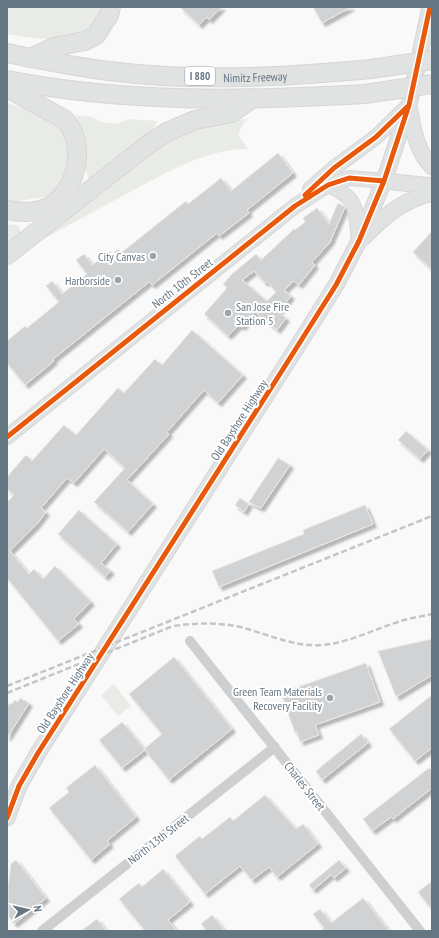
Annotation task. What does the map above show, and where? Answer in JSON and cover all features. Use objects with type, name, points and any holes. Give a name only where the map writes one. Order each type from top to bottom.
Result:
[{"type":"highway","points":[[30,58],[54,47],[85,41],[96,35],[109,15],[111,7]]},
{"type":"highway","name":"Nimitz Freeway","points":[[7,53],[108,71],[153,75],[257,77],[370,69],[432,60]]},
{"type":"highway","name":"Nimitz Freeway","points":[[10,85],[120,96],[188,100],[250,100],[365,94],[432,84]]},
{"type":"highway","points":[[7,210],[16,212],[33,211],[51,205],[70,183],[77,167],[78,153],[75,134],[71,126],[64,119],[10,85]]},
{"type":"highway","points":[[7,255],[150,143],[167,132],[195,120],[232,113],[250,100]]},
{"type":"main road","name":"Old Bayshore Highway","points":[[7,818],[19,786],[38,753],[286,366],[336,285],[359,241],[384,181],[409,105],[430,7]]},
{"type":"main road","points":[[409,105],[415,136],[420,149],[432,167]]},
{"type":"main road","points":[[295,206],[334,168],[376,137],[409,105]]},
{"type":"main road","name":"North 10th Street","points":[[7,437],[295,206],[328,185],[349,178],[384,181]]},
{"type":"main road","points":[[384,181],[432,186]]},
{"type":"main road","points":[[328,185],[344,192],[355,205],[359,241]]},
{"type":"main road","points":[[359,241],[398,206],[416,197],[432,193]]},
{"type":"street","name":"Charles Street","points":[[190,641],[420,931]]},
{"type":"street","name":"North 13th Street","points":[[42,931],[274,748]]},
{"type":"shaded area","points":[[7,7],[101,7],[95,20],[86,29],[74,35],[48,39],[7,34]]},
{"type":"shaded area","points":[[7,103],[40,113],[55,122],[63,130],[68,143],[70,157],[61,186],[51,196],[24,200],[15,205],[7,203]]},
{"type":"shaded area","points":[[75,115],[93,117],[101,122],[116,124],[129,119],[158,121],[151,131],[89,179],[85,166],[84,141]]},
{"type":"shaded area","points":[[249,119],[243,124],[238,135],[248,149],[216,153],[171,170],[47,237],[41,236],[131,165],[186,130],[226,120]]},
{"type":"shaded area","points":[[7,222],[10,225],[18,225],[21,234],[7,243]]},
{"type":"shaded area","points":[[114,684],[131,706],[118,716],[101,695]]},
{"type":"building","points":[[180,7],[222,7],[209,20],[207,17],[199,25]]},
{"type":"building","points":[[313,7],[351,7],[322,23]]},
{"type":"building","points":[[278,153],[293,173],[247,210],[249,213],[219,236],[217,233],[152,285],[149,282],[52,360],[54,361],[25,385],[7,363],[7,341],[25,326],[27,328],[59,302],[46,286],[52,281],[62,294],[87,274],[76,260],[84,254],[92,265],[110,251],[112,254],[118,249],[121,253],[186,201],[188,204],[221,178],[231,191]]},
{"type":"building","points":[[338,203],[345,207],[330,242],[312,262],[315,265],[299,285],[294,281],[284,290],[291,296],[278,312],[286,318],[277,330],[255,312],[242,327],[239,325],[228,336],[204,314],[227,288],[223,284],[232,274],[256,254],[261,260],[294,229],[295,230],[305,222],[303,218],[317,208],[329,224]],"holes":[[[254,271],[265,283],[267,281],[276,292],[267,301],[242,280]]]},
{"type":"building","points":[[432,231],[432,270],[413,252]]},
{"type":"building","points":[[192,330],[243,375],[218,403],[204,390],[167,432],[169,434],[127,480],[153,504],[128,532],[94,502],[125,468],[104,449],[74,483],[67,478],[41,508],[46,512],[37,524],[10,551],[29,574],[34,569],[43,579],[55,566],[91,602],[74,619],[79,624],[58,641],[7,578],[7,502],[14,495],[7,489],[7,477],[26,455],[32,461],[64,425],[76,435],[118,388],[124,393],[155,359],[162,365]]},
{"type":"building","points":[[406,431],[428,450],[420,459],[398,440]]},
{"type":"building","points":[[278,458],[290,465],[261,508],[249,502]]},
{"type":"building","points":[[240,498],[249,504],[244,512],[235,505]]},
{"type":"building","points":[[365,505],[373,524],[219,587],[212,571],[304,534],[303,530]]},
{"type":"building","points":[[79,510],[117,544],[101,563],[111,571],[105,577],[58,534]]},
{"type":"building","points":[[432,639],[432,675],[396,697],[378,651]]},
{"type":"building","points":[[174,657],[232,729],[169,780],[144,749],[162,734],[129,694]]},
{"type":"building","name":"Green Team Materials Recovery Facility","points":[[366,663],[380,702],[315,725],[319,735],[300,742],[297,732],[295,733],[281,693]]},
{"type":"building","points":[[432,695],[432,748],[415,761],[389,729]]},
{"type":"building","points":[[20,698],[29,703],[7,738],[7,707],[15,700],[18,702]]},
{"type":"building","points":[[122,722],[145,750],[122,768],[99,740]]},
{"type":"building","points":[[361,734],[368,743],[322,780],[316,771]]},
{"type":"building","points":[[95,765],[136,817],[107,841],[110,844],[91,860],[49,808],[69,792],[66,788]]},
{"type":"building","points":[[429,768],[432,771],[432,788],[393,819],[391,817],[372,831],[363,819]]},
{"type":"building","points":[[265,795],[296,829],[303,824],[318,844],[277,877],[269,867],[252,880],[240,866],[205,894],[175,856],[200,836],[202,839],[230,817],[233,821]]},
{"type":"building","points":[[16,860],[46,898],[14,924],[9,917],[8,888],[11,864]]},
{"type":"building","points":[[339,860],[346,868],[334,878],[331,875],[313,890],[309,885]]},
{"type":"building","points":[[163,869],[190,902],[168,920],[177,931],[145,931],[119,899],[139,883],[142,887]]},
{"type":"building","points":[[432,881],[432,910],[418,892]]},
{"type":"building","points":[[363,898],[389,931],[321,931],[324,928],[313,914],[320,909],[331,923]]},
{"type":"building","points":[[212,915],[225,931],[207,931],[201,924]]},
{"type":"building","points":[[97,919],[106,931],[81,931]]},
{"type":"railway","points":[[7,686],[432,516]]},
{"type":"railway","points":[[7,693],[173,626],[223,624],[240,627],[293,643],[324,645],[348,640],[396,622],[432,614]]},
{"type":"cycle path","points":[[7,818],[19,786],[38,753],[336,285],[359,241],[384,181],[409,105],[430,7]]},
{"type":"cycle path","points":[[305,195],[334,168],[376,137],[407,107]]},
{"type":"cycle path","points":[[7,437],[295,206],[328,185],[349,178],[384,181]]},
{"type":"place","name":"City Canvas","points":[[153,256]]},
{"type":"place","name":"Harborside","points":[[118,280]]},
{"type":"place","name":"San Jose Fire Station 5","points":[[228,313]]},
{"type":"place","name":"Green Team Materials Recovery Facility","points":[[330,698]]}]
